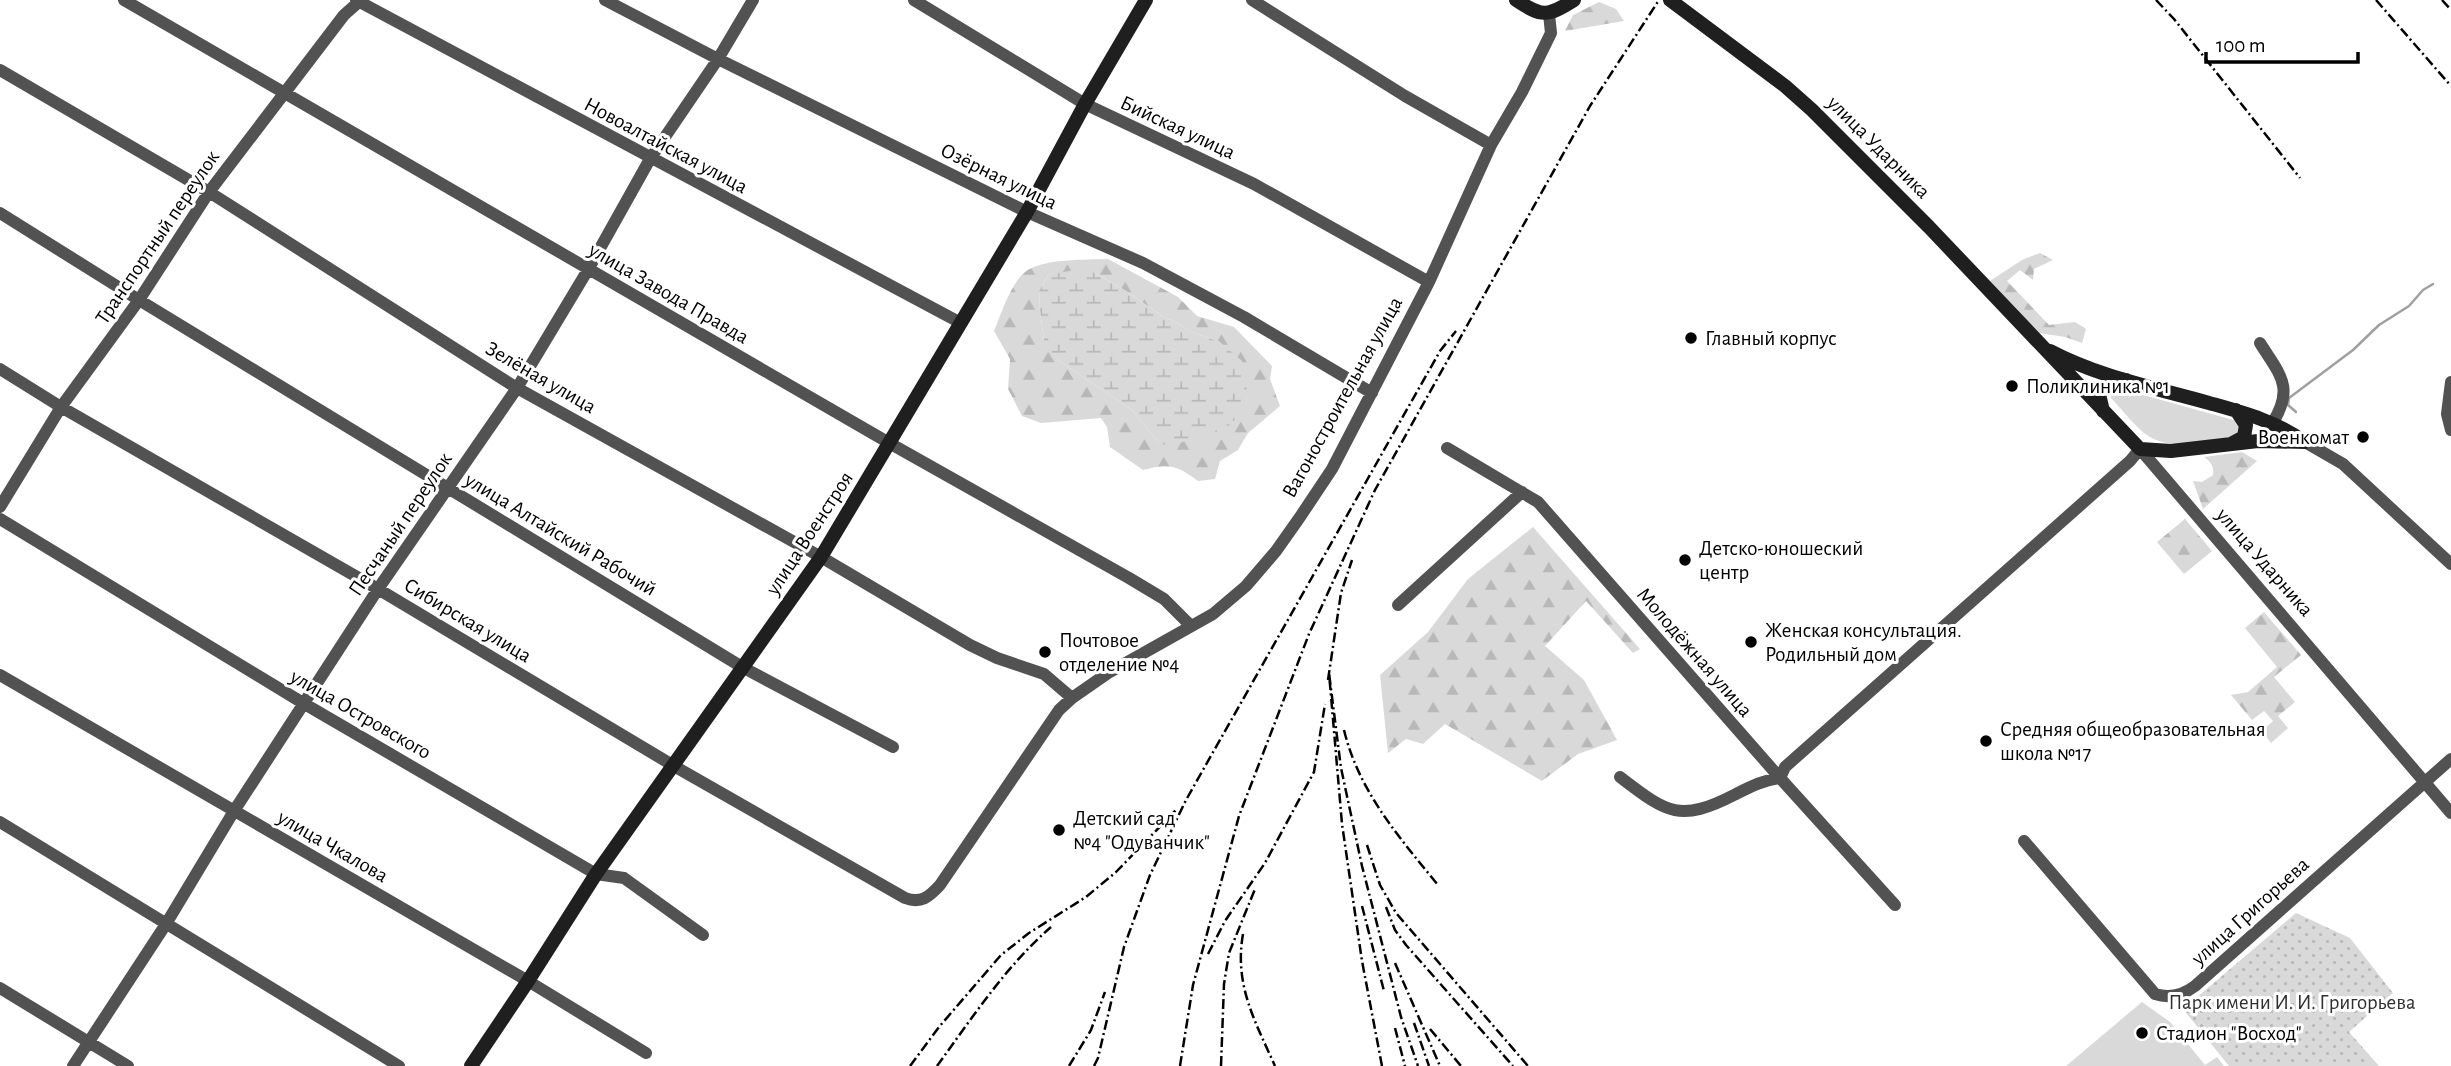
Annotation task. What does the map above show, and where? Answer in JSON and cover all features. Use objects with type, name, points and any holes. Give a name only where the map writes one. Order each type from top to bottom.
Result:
[{"type":"street","name":"улица Завода Правда","points":[[124,0],[891,444],[1129,578],[1164,599],[1190,625]]},
{"type":"street","name":"Озёрная улица","points":[[604,0],[718,60],[1027,212],[1143,263],[1244,317],[1372,393]]},
{"type":"street","name":"Песчаный переулок","points":[[73,1066],[166,924],[303,703],[517,387],[589,268],[650,159],[718,60],[753,0]]},
{"type":"street","name":"Бийская улица","points":[[914,0],[1085,104],[1254,184],[1429,282]]},
{"type":"street","name":"улица Военстроя","points":[[471,1066],[596,874],[821,557],[891,444],[959,323],[1027,212],[1085,104],[1146,0]]},
{"type":"street","points":[[1252,0],[1405,96],[1492,145]]},
{"type":"street","points":[[1516,0],[1537,13],[1549,14],[1574,0]]},
{"type":"street","name":"улица Ударника","points":[[1670,0],[1812,110],[1921,218],[2140,449],[2451,813]]},
{"type":"street","name":"Транспортный переулок","points":[[0,507],[61,407],[139,300],[209,192],[344,15],[359,1]]},
{"type":"street","name":"Новоалтайская улица","points":[[359,1],[959,323]]},
{"type":"street","name":"Вагоностроительная улица","points":[[917,901],[928,897],[940,885],[1059,710],[1108,673],[1213,614],[1246,586],[1276,551],[1332,469],[1429,282],[1492,145],[1551,33],[1549,14]]},
{"type":"street","name":"Зелёная улица","points":[[0,70],[209,192],[517,387],[821,557],[970,645],[996,658],[1044,674],[1072,698]]},
{"type":"street","name":"улица Алтайский Рабочий","points":[[0,213],[743,667],[893,747]]},
{"type":"street","points":[[2260,343],[2284,380],[2284,397],[2272,424]]},
{"type":"street","name":"улица Ударника","points":[[2039,345],[2071,362],[2231,409],[2272,424],[2305,442]]},
{"type":"street","name":"Сибирская улица","points":[[0,369],[61,407],[378,589],[674,766],[905,898],[917,901]]},
{"type":"street","points":[[2103,411],[2099,394],[2108,383],[2127,380]]},
{"type":"street","points":[[2451,382],[2447,414],[2451,430]]},
{"type":"street","points":[[2230,445],[2244,437],[2246,425],[2231,409]]},
{"type":"street","points":[[1620,777],[1667,810],[1687,812],[1724,801],[1764,780],[1780,778],[1785,767],[2130,461],[2140,449],[2171,451],[2258,441],[2305,442],[2343,464],[2451,564]]},
{"type":"street","name":"Молодёжная улица","points":[[1447,448],[1538,502],[1895,905]]},
{"type":"street","points":[[1398,605],[1522,492]]},
{"type":"street","name":"улица Островского","points":[[0,519],[303,703],[596,874],[624,878],[703,934]]},
{"type":"street","name":"улица Чкалова","points":[[0,675],[646,1052]]},
{"type":"street","name":"улица Григорьева","points":[[2024,841],[2155,994],[2176,996],[2195,986],[2451,759]]},
{"type":"street","points":[[0,822],[399,1066]]},
{"type":"street","points":[[0,988],[128,1066]]},
{"type":"green space","points":[[1599,2],[1616,9],[1624,21],[1565,31],[1573,15]]},
{"type":"green space","points":[[2040,253],[2053,260],[2034,269],[2033,280],[2020,270],[2007,281],[2049,325],[2075,322],[2086,329],[2082,343],[2039,333],[1990,281],[2022,260]]},
{"type":"green space","points":[[1108,259],[1178,297],[1197,316],[1234,327],[1272,366],[1270,379],[1280,406],[1248,433],[1238,450],[1220,461],[1215,479],[1198,481],[1172,467],[1143,470],[1110,447],[1107,427],[1101,418],[1041,423],[1022,416],[1008,389],[1010,359],[994,331],[1020,277],[1042,264]],"holes":[[[1093,272],[1165,318],[1191,332],[1220,342],[1248,398],[1245,407],[1231,424],[1159,443],[1132,410],[1056,359],[1044,341],[1040,311],[1039,291],[1048,275]]]},
{"type":"green space","points":[[1074,270],[1093,272],[1165,318],[1191,332],[1220,342],[1242,361],[1248,398],[1246,407],[1231,424],[1214,433],[1168,446],[1159,443],[1132,410],[1056,359],[1048,351],[1044,341],[1039,291],[1048,275]]},
{"type":"green space","points":[[2118,388],[2237,421],[2240,430],[2236,438],[2204,443],[2160,441],[2139,429],[2111,398],[2111,391]]},
{"type":"green space","points":[[2242,452],[2257,461],[2203,509],[2193,481],[2202,482],[2213,475],[2211,464],[2204,457]]},
{"type":"green space","points":[[2185,519],[2212,551],[2184,574],[2157,542]]},
{"type":"green space","points":[[1533,527],[1640,649],[1633,653],[1586,601],[1545,646],[1584,680],[1617,740],[1578,754],[1542,781],[1445,724],[1423,744],[1406,739],[1388,753],[1380,675],[1428,632],[1468,579]]},
{"type":"green space","points":[[2264,612],[2301,655],[2274,677],[2295,702],[2278,716],[2288,728],[2271,743],[2262,731],[2273,721],[2264,711],[2252,720],[2231,695],[2248,692],[2277,667],[2245,628]]},
{"type":"green space","name":"Парк имени И. И. Григорьева","points":[[2296,913],[2350,938],[2393,993],[2349,1032],[2379,1066],[2229,1066],[2183,1009]]},
{"type":"green space","name":"Стадион \"Восход\"","points":[[2142,1002],[2170,1022],[2205,1065],[2217,1057],[2224,1066],[2066,1066]]},
{"type":"waterway","points":[[2296,412],[2288,405],[2289,398],[2353,350],[2379,325],[2409,306],[2423,290],[2433,284]]},
{"type":"railway","points":[[1180,1066],[1193,985],[1239,816],[1309,634],[1375,490],[1590,106],[1659,0]]},
{"type":"railway","points":[[2156,0],[2300,178]]},
{"type":"railway","points":[[2376,0],[2451,86]]},
{"type":"railway","points":[[2442,0],[2451,10]]},
{"type":"railway","points":[[1094,1066],[1124,947],[1150,875],[1186,800],[1440,351],[1456,331]]},
{"type":"railway","points":[[1328,680],[1341,593],[1352,560]]},
{"type":"railway","points":[[1382,1066],[1362,961],[1342,824],[1329,673],[1341,768],[1362,866],[1401,1017],[1418,1066]]},
{"type":"railway","points":[[1208,954],[1225,921],[1265,863],[1314,772],[1325,704]]},
{"type":"railway","points":[[1344,730],[1370,794],[1395,831],[1438,885]]},
{"type":"railway","points":[[910,1066],[939,1027],[1001,955],[1029,933],[1086,897],[1116,872],[1176,810]]},
{"type":"railway","points":[[1367,845],[1380,885],[1396,913],[1528,1066]]},
{"type":"railway","points":[[1221,1066],[1224,984],[1229,953],[1255,889]]},
{"type":"railway","points":[[1362,906],[1384,991]]},
{"type":"railway","points":[[1386,907],[1395,930],[1406,945],[1513,1066]]},
{"type":"railway","points":[[937,1066],[1004,975],[1051,927]]},
{"type":"railway","points":[[1243,934],[1241,970],[1244,986],[1254,1018],[1275,1066]]},
{"type":"railway","points":[[1395,963],[1440,1066]]},
{"type":"railway","points":[[1069,1066],[1091,1030],[1105,992]]},
{"type":"railway","points":[[1414,1023],[1429,1066]]},
{"type":"railway","points":[[1395,1028],[1405,1066]]},
{"type":"railway","points":[[1430,1029],[1461,1066]]},
{"type":"place","name":"Главный корпус","points":[[1691,338]]},
{"type":"place","name":"Поликлиника №1","points":[[2012,386]]},
{"type":"place","name":"Военкомат","points":[[2363,437]]},
{"type":"place","name":"Детско-юношеский центр","points":[[1685,560]]},
{"type":"place","name":"Женская консультация. Родильный дом","points":[[1751,642]]},
{"type":"place","name":"Почтовое отделение №4","points":[[1045,652]]},
{"type":"place","name":"Средняя общеобразовательная школа №17","points":[[1986,741]]},
{"type":"place","name":"Детский сад №4 \"Одуванчик\"","points":[[1059,830]]},
{"type":"place","name":"Стадион \"Восход\"","points":[[2142,1033]]}]
